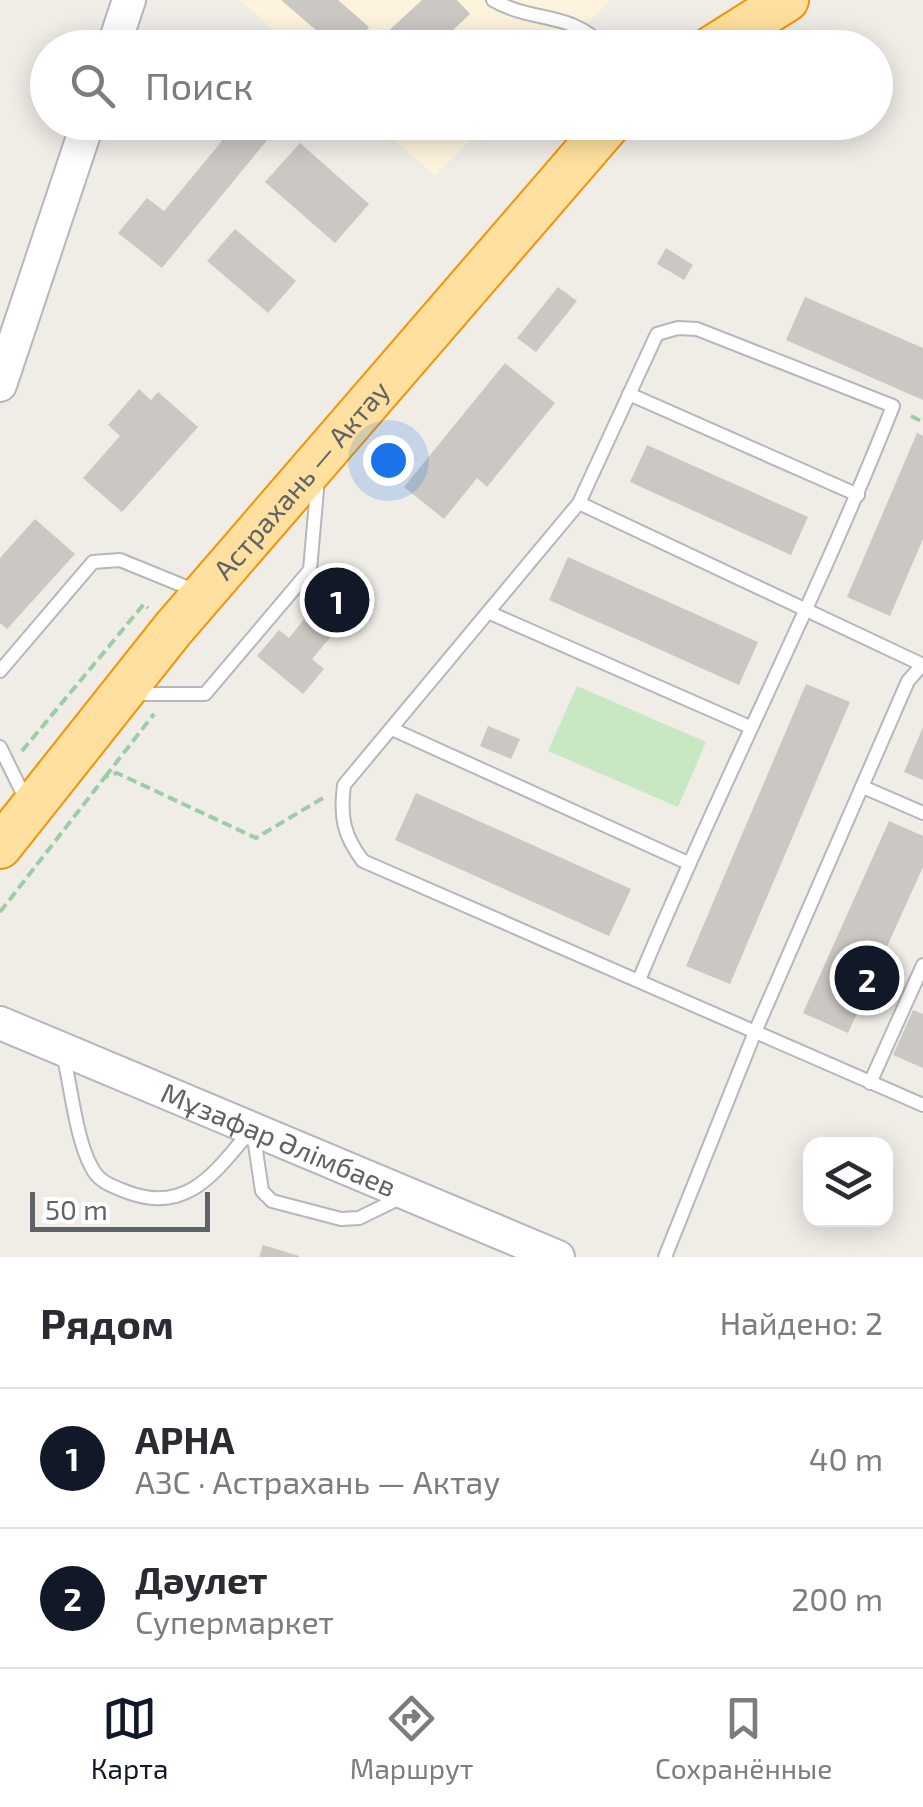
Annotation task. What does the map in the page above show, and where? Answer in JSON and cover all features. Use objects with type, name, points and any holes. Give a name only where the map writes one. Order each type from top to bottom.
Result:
[{"type":"highway","points":[[740,30],[788,0]]},
{"type":"highway","name":"Астрахань — Актау","points":[[0,847],[173,629],[595,140]]},
{"type":"street","points":[[119,30],[129,0]]},
{"type":"street","points":[[0,385],[82,140]]},
{"type":"street","name":"Мұзафар Әлімбаев","points":[[0,1023],[558,1257]]},
{"type":"lane","points":[[493,0],[509,9],[589,30]]},
{"type":"lane","points":[[639,980],[688,862],[858,496],[894,406],[697,329],[678,328],[657,334],[579,503],[344,784],[341,812],[347,840],[363,860],[923,1105]]},
{"type":"lane","points":[[629,394],[858,496]]},
{"type":"lane","points":[[122,694],[205,694],[310,570],[320,458]]},
{"type":"lane","points":[[579,503],[923,664],[908,681],[755,1032],[666,1257]]},
{"type":"lane","points":[[0,671],[93,562],[120,560],[204,593]]},
{"type":"lane","points":[[490,613],[750,727]]},
{"type":"lane","points":[[392,729],[688,862]]},
{"type":"lane","points":[[0,747],[30,808]]},
{"type":"lane","points":[[863,786],[923,813]]},
{"type":"lane","points":[[870,1083],[923,966]]},
{"type":"lane","points":[[62,1047],[90,1166],[104,1183],[149,1200],[176,1196],[204,1184],[252,1129]]},
{"type":"lane","points":[[252,1129],[262,1191],[272,1202],[341,1219],[358,1218],[408,1194]]},
{"type":"path","points":[[9,766],[144,604],[173,629]]},
{"type":"path","points":[[0,912],[170,694]]},
{"type":"path","points":[[104,777],[117,773],[256,838],[344,784]]},
{"type":"shaded area","points":[[240,0],[611,0],[581,30],[274,30]]},
{"type":"shaded area","points":[[394,140],[471,140],[435,176]]},
{"type":"green space","points":[[577,686],[706,742],[678,807],[548,751]]},
{"type":"building","points":[[281,0],[338,0],[369,27],[366,30],[316,30]]},
{"type":"building","points":[[422,0],[457,0],[470,14],[453,30],[390,30]]},
{"type":"building","points":[[267,140],[162,268],[118,233],[147,198],[164,211],[222,141]]},
{"type":"building","points":[[300,143],[369,204],[335,243],[265,182]]},
{"type":"building","points":[[235,229],[296,281],[268,313],[207,261]]},
{"type":"building","points":[[666,248],[693,265],[684,280],[657,264]]},
{"type":"building","points":[[558,287],[577,301],[536,352],[517,338]]},
{"type":"building","points":[[805,297],[923,348],[923,400],[786,340]]},
{"type":"building","points":[[505,363],[555,403],[487,487],[477,478],[444,519],[404,487]]},
{"type":"building","points":[[139,389],[151,400],[158,392],[198,427],[122,512],[83,478],[120,436],[108,425]]},
{"type":"building","points":[[917,433],[923,436],[923,539],[890,616],[847,597]]},
{"type":"building","points":[[647,445],[808,517],[791,555],[630,482]]},
{"type":"building","points":[[35,519],[75,554],[7,629],[0,623],[0,558]]},
{"type":"building","points":[[568,557],[758,642],[739,685],[549,600]]},
{"type":"building","points":[[335,581],[367,606],[341,638],[334,633],[312,659],[324,669],[303,694],[257,656],[279,630],[289,638]]},
{"type":"building","points":[[806,684],[850,702],[730,984],[686,966]]},
{"type":"building","points":[[488,726],[520,739],[511,759],[480,746]]},
{"type":"building","points":[[923,727],[923,780],[904,772]]},
{"type":"building","points":[[416,793],[631,889],[609,936],[395,840]]},
{"type":"building","points":[[889,821],[923,836],[923,867],[848,1033],[803,1013]]},
{"type":"building","points":[[913,1010],[923,1014],[923,1068],[893,1055]]},
{"type":"building","points":[[263,1245],[299,1256],[299,1257],[259,1257]]},
{"type":"place","name":"АРНА","points":[[337,600]]},
{"type":"place","name":"Дәулет","points":[[867,978]]}]
